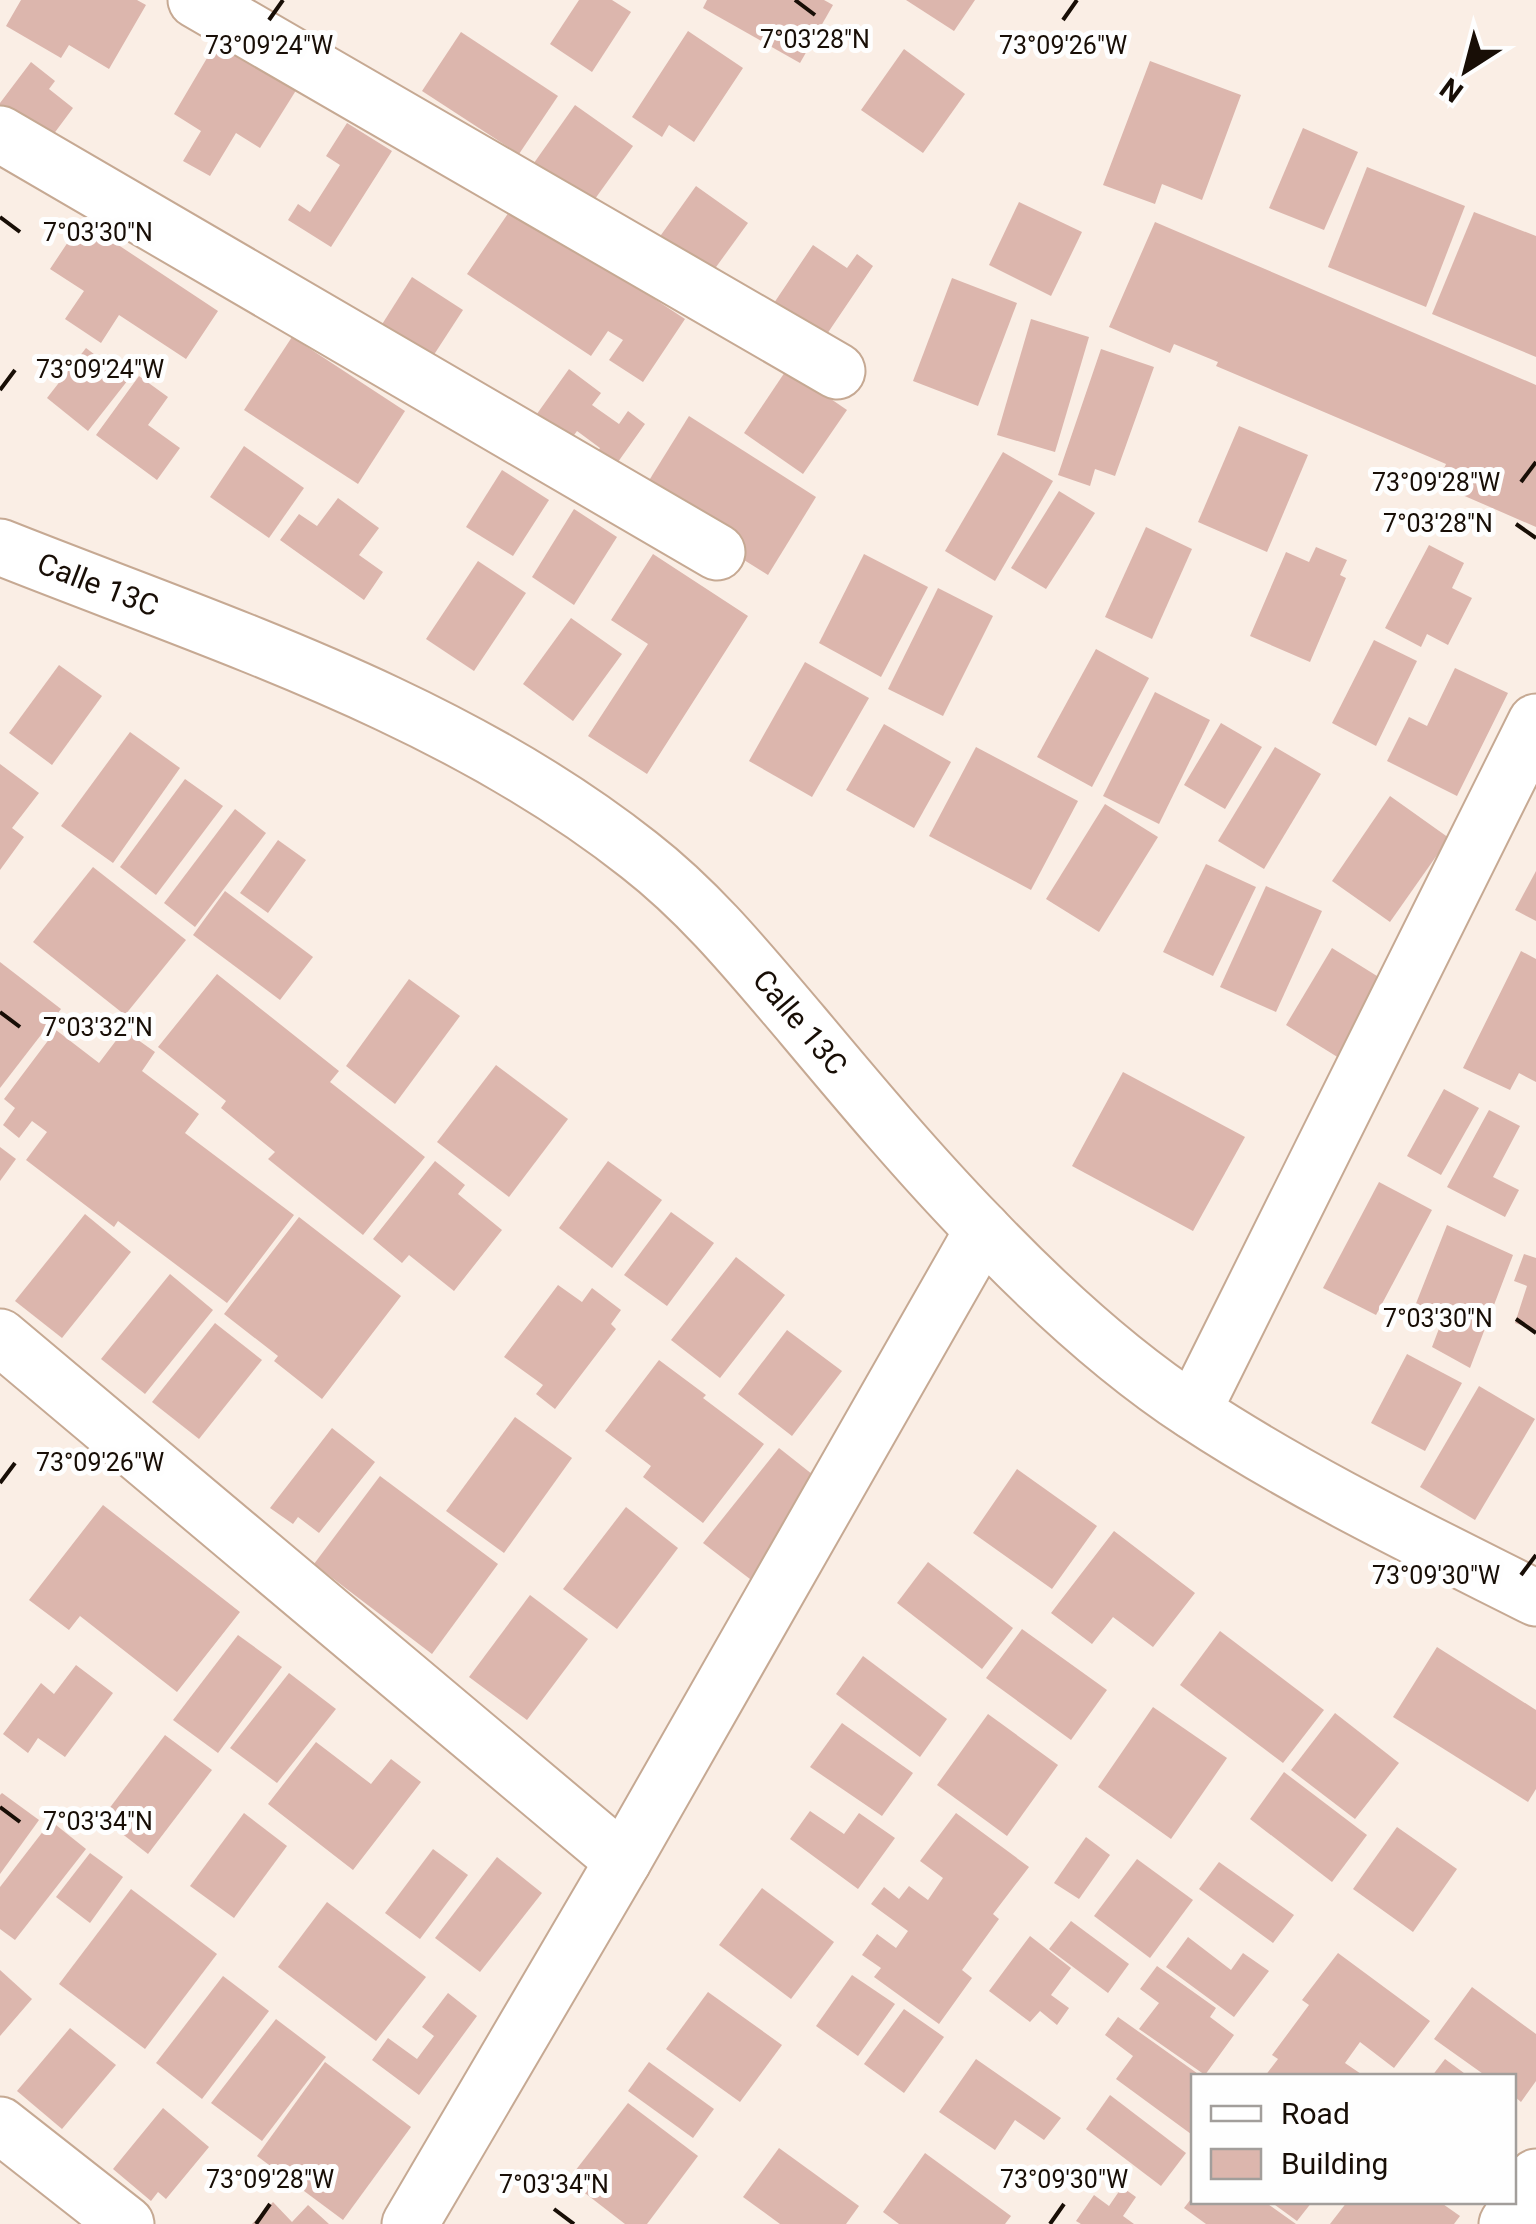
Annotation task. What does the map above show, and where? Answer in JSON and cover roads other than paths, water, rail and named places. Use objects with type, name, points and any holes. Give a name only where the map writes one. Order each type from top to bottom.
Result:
[{"type":"street","points":[[196,0],[837,372]]},
{"type":"street","points":[[0,134],[718,552]]},
{"type":"street","name":"Calle 13C","points":[[0,547],[364,692],[460,738],[544,785],[641,856],[712,919],[897,1139],[983,1230],[1094,1336],[1193,1411],[1378,1518],[1536,1598]]},
{"type":"street","points":[[1193,1411],[1536,722]]},
{"type":"street","points":[[410,2224],[623,1861],[983,1230]]},
{"type":"street","points":[[0,1337],[623,1861]]},
{"type":"street","points":[[0,2126],[126,2224]]},
{"type":"street","points":[[1507,2224],[1536,2177]]}]
